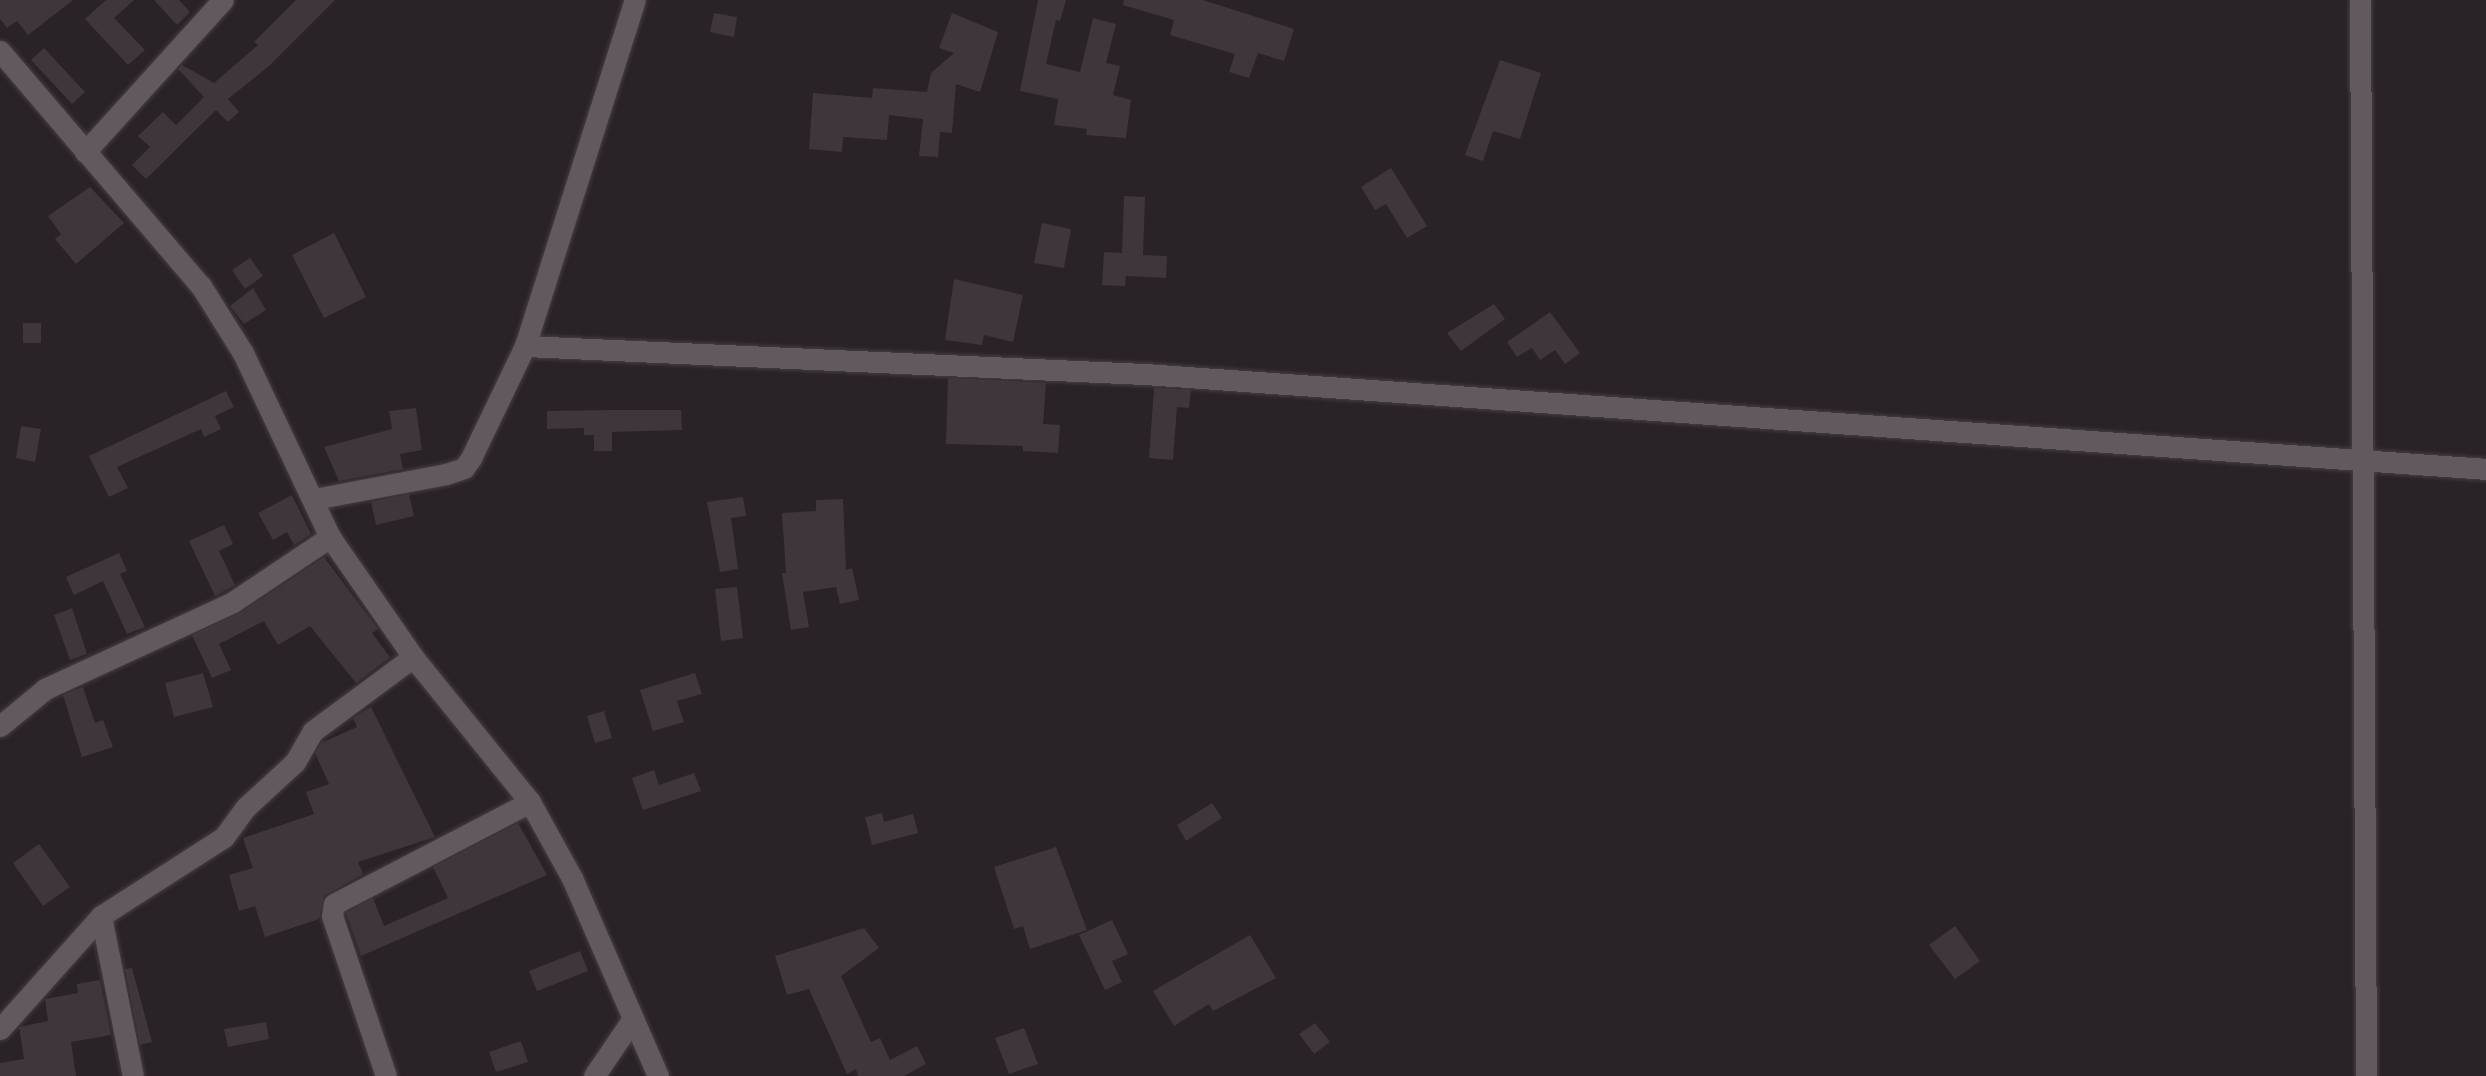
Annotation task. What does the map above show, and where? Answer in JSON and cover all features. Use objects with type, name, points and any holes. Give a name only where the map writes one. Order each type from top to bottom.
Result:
[{"type":"street","points":[[85,152],[223,0]]},
{"type":"street","points":[[314,499],[464,468],[525,346],[635,0]]},
{"type":"street","points":[[2360,0],[2366,1076]]},
{"type":"street","points":[[0,51],[201,286],[243,353],[330,537],[413,657],[530,802],[572,878],[658,1076]]},
{"type":"street","points":[[525,346],[1145,374],[2486,469]]},
{"type":"street","points":[[0,726],[45,689],[233,602],[330,537]]},
{"type":"street","points":[[0,1029],[101,916],[224,836],[245,808],[295,762],[313,731],[413,657]]},
{"type":"street","points":[[386,1076],[332,916],[334,904],[530,802]]},
{"type":"street","points":[[101,916],[133,1076]]},
{"type":"street","points":[[594,1076],[632,1020]]},
{"type":"building","points":[[0,0],[73,0],[28,35],[17,21],[7,28],[0,19]]},
{"type":"building","points":[[106,0],[134,0],[114,18],[145,50],[128,65],[85,19]]},
{"type":"building","points":[[154,0],[179,0],[190,12],[177,25]]},
{"type":"building","points":[[296,0],[335,0],[269,66],[228,99],[239,112],[228,122],[216,110],[146,179],[132,165],[150,147],[138,136],[163,112],[176,125],[204,97],[178,69],[182,65],[214,83],[258,45],[254,42]]},
{"type":"building","points":[[1038,0],[1066,0],[1060,21],[1056,20],[1046,64],[1080,72],[1093,18],[1116,24],[1106,63],[1120,66],[1113,95],[1131,100],[1126,138],[1086,135],[1087,129],[1054,125],[1058,99],[1020,91]]},
{"type":"building","points":[[1124,0],[1203,0],[1294,29],[1284,61],[1258,53],[1249,78],[1229,72],[1235,54],[1170,35],[1174,20],[1123,5]]},
{"type":"building","points":[[714,13],[737,17],[734,37],[710,32]]},
{"type":"building","points":[[952,13],[998,32],[980,92],[956,84],[952,133],[940,132],[938,157],[919,156],[923,119],[889,115],[887,140],[843,137],[842,152],[809,149],[813,93],[872,98],[873,88],[927,92],[931,73],[954,53],[939,48]]},
{"type":"building","points":[[44,48],[85,92],[72,104],[31,60]]},
{"type":"building","points":[[1500,60],[1541,73],[1520,139],[1493,131],[1483,161],[1465,155]]},
{"type":"building","points":[[1391,168],[1427,226],[1407,238],[1386,204],[1375,210],[1361,187]]},
{"type":"building","points":[[90,187],[124,223],[76,264],[55,239],[61,234],[48,216]]},
{"type":"building","points":[[1124,196],[1145,197],[1143,255],[1167,256],[1166,278],[1126,276],[1125,286],[1102,285],[1104,252],[1122,253]]},
{"type":"building","points":[[1042,223],[1071,229],[1064,268],[1034,263]]},
{"type":"building","points":[[334,233],[366,297],[324,318],[292,255]]},
{"type":"building","points":[[250,258],[263,276],[245,289],[232,270]]},
{"type":"building","points":[[954,279],[1023,295],[1013,342],[984,335],[982,345],[945,340]]},
{"type":"building","points":[[253,288],[266,310],[244,324],[230,306]]},
{"type":"building","points":[[1494,304],[1505,319],[1461,351],[1447,333]]},
{"type":"building","points":[[1550,312],[1580,353],[1565,364],[1555,350],[1540,360],[1532,348],[1517,357],[1507,342]]},
{"type":"building","points":[[23,323],[41,323],[41,343],[23,343]]},
{"type":"building","points":[[948,378],[1046,383],[1043,424],[1060,425],[1058,453],[1023,451],[1023,446],[946,444]]},
{"type":"building","points":[[1154,388],[1191,390],[1189,408],[1177,407],[1173,460],[1149,458]]},
{"type":"building","points":[[226,391],[234,407],[215,416],[221,429],[204,437],[201,429],[117,467],[128,488],[109,497],[89,456]]},
{"type":"building","points":[[416,408],[422,450],[400,454],[403,469],[339,481],[324,447],[392,429],[389,411]]},
{"type":"building","points":[[681,410],[682,430],[612,432],[612,451],[594,451],[594,435],[584,435],[584,428],[547,429],[547,411]]},
{"type":"building","points":[[21,426],[41,429],[35,462],[16,458]]},
{"type":"building","points":[[409,494],[414,516],[376,525],[371,502]]},
{"type":"building","points":[[292,495],[311,534],[294,545],[287,532],[273,540],[258,513]]},
{"type":"building","points":[[743,497],[746,516],[731,518],[738,569],[720,572],[707,502]]},
{"type":"building","points":[[843,499],[846,570],[852,568],[859,600],[840,604],[836,587],[803,592],[809,627],[791,630],[782,573],[786,573],[782,513],[816,511],[816,500]]},
{"type":"building","points":[[224,525],[233,544],[219,551],[235,585],[215,596],[189,541]]},
{"type":"building","points":[[119,553],[127,571],[120,574],[145,627],[127,634],[103,581],[74,595],[66,577]]},
{"type":"building","points":[[324,557],[378,629],[372,633],[390,657],[356,683],[310,626],[278,645],[264,621],[219,644],[231,670],[212,678],[192,635],[240,613]]},
{"type":"building","points":[[737,587],[743,638],[721,641],[715,589]]},
{"type":"building","points":[[72,608],[87,654],[70,660],[54,615]]},
{"type":"building","points":[[203,673],[213,707],[174,717],[165,683]]},
{"type":"building","points":[[695,673],[702,694],[677,701],[684,722],[653,731],[640,690]]},
{"type":"building","points":[[83,687],[95,723],[103,720],[113,747],[82,757],[63,695]]},
{"type":"building","points":[[371,707],[435,837],[358,862],[363,874],[324,896],[319,919],[265,937],[255,906],[239,911],[229,875],[253,868],[243,838],[314,814],[306,792],[329,784],[315,753],[321,743],[357,727],[353,718]]},
{"type":"building","points":[[604,711],[612,738],[595,743],[587,716]]},
{"type":"building","points":[[654,770],[659,785],[694,773],[701,791],[643,810],[632,778]]},
{"type":"building","points":[[1212,803],[1222,818],[1186,841],[1177,825]]},
{"type":"building","points":[[882,813],[884,822],[913,814],[918,833],[872,845],[865,817]]},
{"type":"building","points":[[518,823],[547,875],[361,956],[346,913],[373,898],[384,926],[448,898],[433,867]]},
{"type":"building","points":[[39,844],[70,887],[43,906],[13,863]]},
{"type":"building","points":[[1056,847],[1087,930],[1030,949],[1023,926],[1014,929],[994,867]]},
{"type":"building","points":[[1112,920],[1128,954],[1112,961],[1122,982],[1105,990],[1079,935]]},
{"type":"building","points":[[1955,926],[1980,961],[1955,979],[1929,945]]},
{"type":"building","points":[[864,928],[879,948],[841,976],[871,1042],[880,1038],[890,1060],[917,1046],[926,1064],[904,1076],[858,1076],[856,1069],[847,1074],[809,989],[787,995],[775,956]]},
{"type":"building","points":[[1250,935],[1276,978],[1213,1011],[1209,1004],[1174,1026],[1153,991]]},
{"type":"building","points":[[580,951],[588,971],[537,991],[529,971]]},
{"type":"building","points":[[132,968],[152,1042],[140,1045],[125,969]]},
{"type":"building","points":[[100,980],[111,1035],[71,1042],[76,1076],[0,1076],[0,1063],[24,1059],[19,1027],[48,1021],[45,999],[78,993],[77,984]]},
{"type":"building","points":[[266,1022],[269,1039],[228,1047],[224,1029]]},
{"type":"building","points":[[1315,1023],[1330,1042],[1314,1054],[1299,1034]]},
{"type":"building","points":[[1024,1028],[1038,1064],[1009,1074],[995,1038]]},
{"type":"building","points":[[521,1041],[528,1062],[496,1072],[489,1052]]}]
